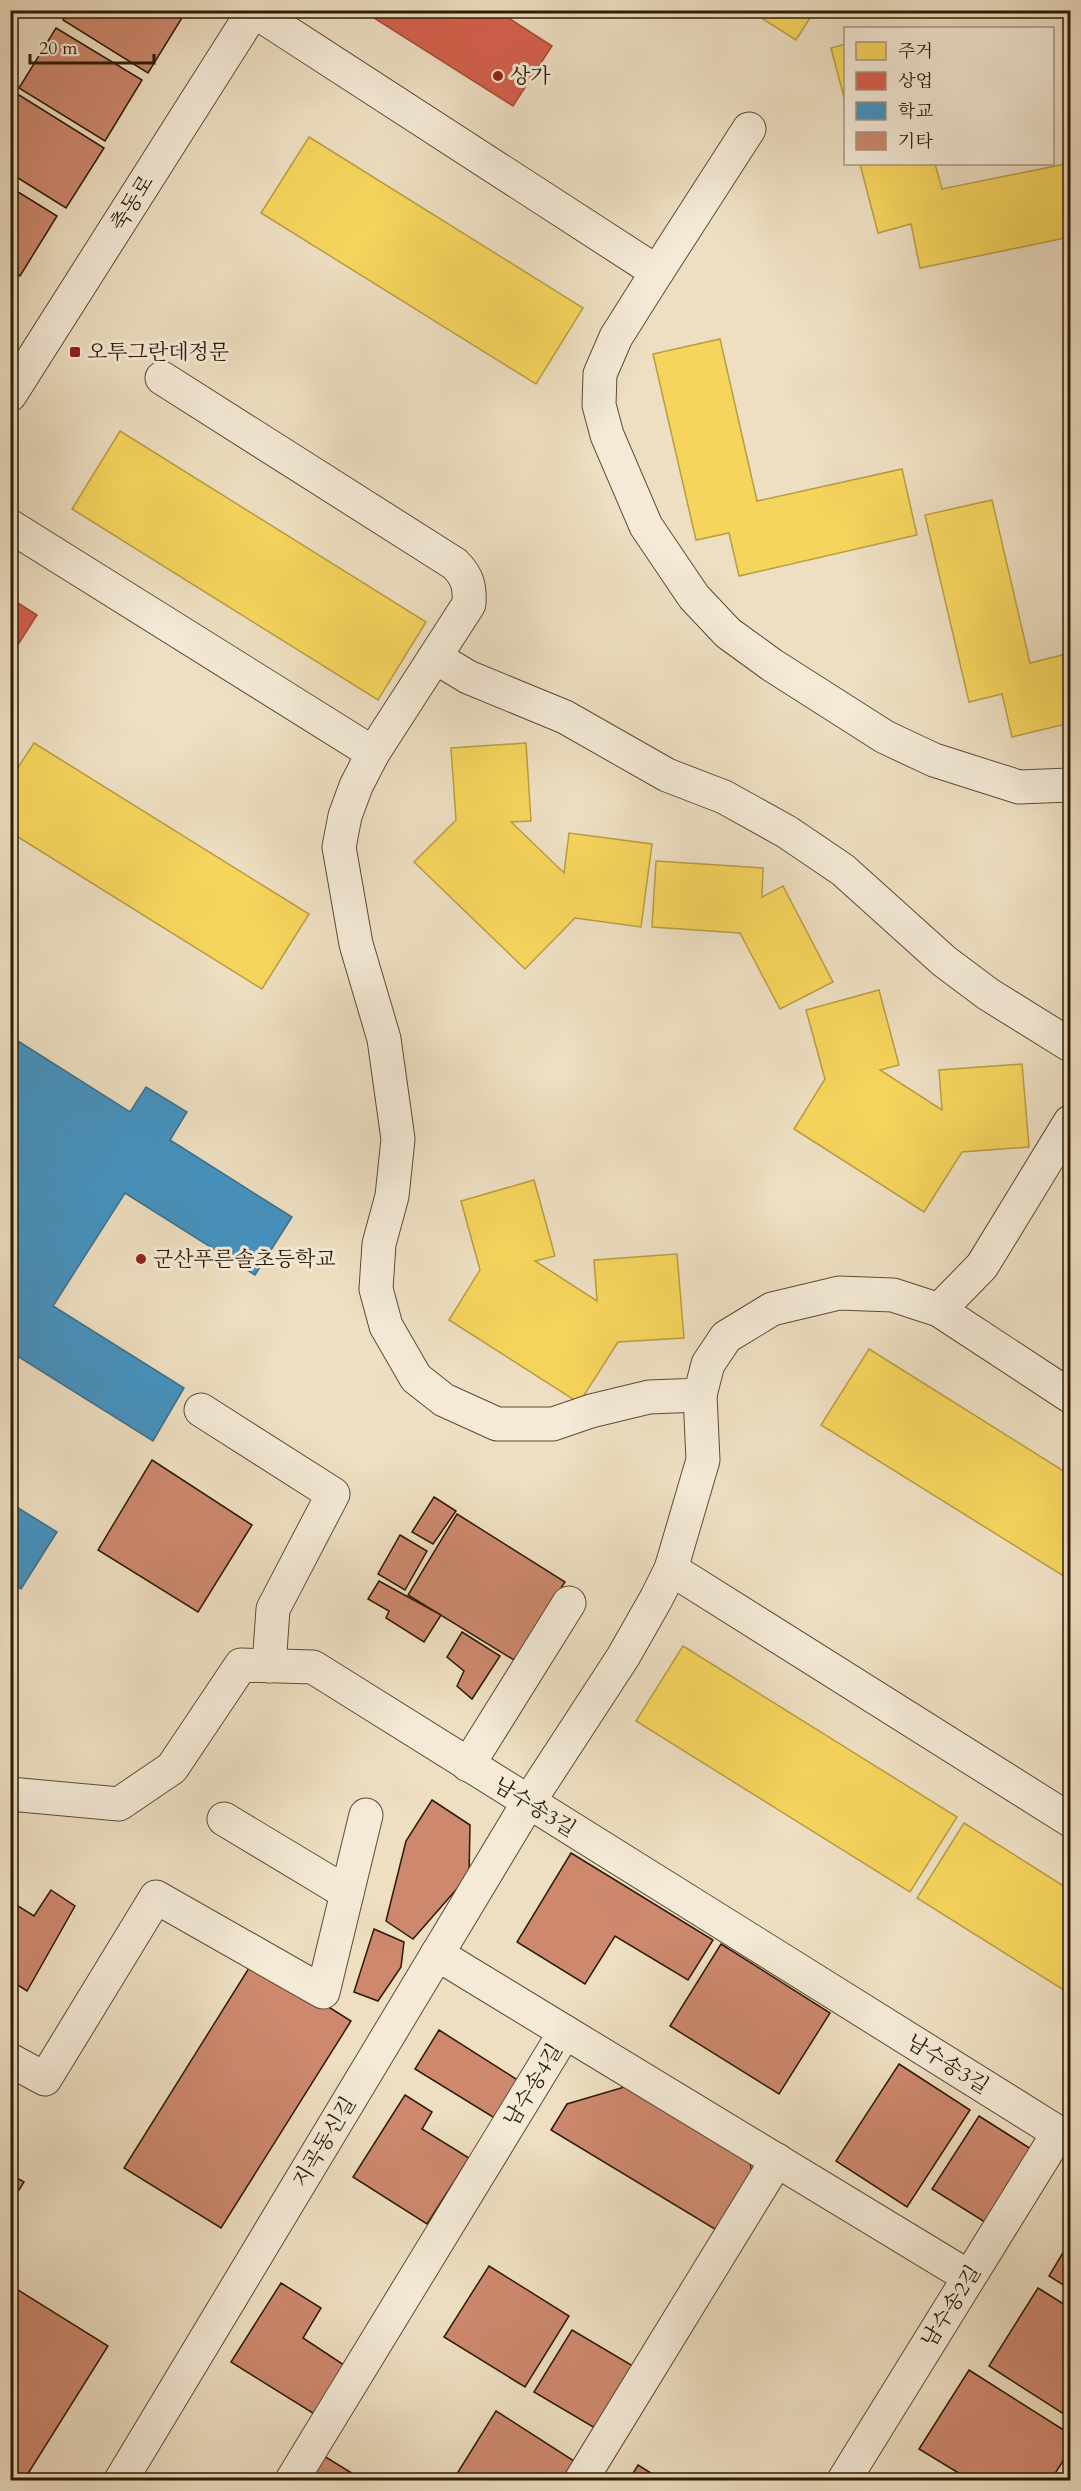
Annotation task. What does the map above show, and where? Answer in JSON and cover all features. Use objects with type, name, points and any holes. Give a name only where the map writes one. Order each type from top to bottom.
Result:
[{"type":"street","points":[[254,11],[657,272]]},
{"type":"street","name":"축동로","points":[[10,395],[254,11]]},
{"type":"street","points":[[749,129],[616,337],[600,374],[599,405],[607,435],[646,525],[694,597],[728,633],[772,665],[885,737],[934,760],[1019,787],[1071,785]]},
{"type":"street","points":[[162,378],[455,564],[464,572],[470,586],[469,604],[373,753],[352,796],[339,847],[356,944],[384,1039],[398,1139],[392,1196],[379,1244],[375,1289],[386,1326],[416,1378],[444,1400],[497,1424],[553,1424],[591,1411],[650,1397],[700,1395]]},
{"type":"street","points":[[10,526],[373,753]]},
{"type":"street","points":[[435,657],[468,677],[565,717],[667,775],[724,796],[787,831],[843,870],[944,961],[979,988],[1071,1046]]},
{"type":"street","points":[[939,1310],[982,1266],[1071,1122]]},
{"type":"street","name":"지곡동신길","points":[[121,2481],[528,1803],[623,1657],[671,1569],[703,1460],[700,1395],[708,1364],[726,1337],[772,1309],[839,1293],[893,1295],[939,1310],[1071,1396]]},
{"type":"street","points":[[201,1410],[333,1494],[273,1609],[269,1666]]},
{"type":"street","points":[[671,1569],[1071,1820]]},
{"type":"street","points":[[468,1765],[569,1603]]},
{"type":"street","name":"남수송3길","points":[[10,1794],[119,1804],[172,1768],[241,1665],[314,1667],[528,1803],[1065,2136]]},
{"type":"street","points":[[10,2060],[45,2079],[156,1897],[323,1992],[366,1815]]},
{"type":"street","points":[[224,1819],[347,1893]]},
{"type":"street","points":[[437,1954],[565,2032]]},
{"type":"street","name":"남수송4길","points":[[292,2481],[565,2032],[969,2277]]},
{"type":"street","name":"남수송2길","points":[[844,2481],[969,2277],[1065,2136]]},
{"type":"street","points":[[581,2481],[777,2160]]},
{"type":"building: 주거","points":[[749,10],[815,10],[796,40]]},
{"type":"building: 주거","points":[[844,45],[844,97],[831,48]]},
{"type":"building: 주거","points":[[309,137],[583,308],[536,384],[261,213]]},
{"type":"building: 주거","points":[[1070,163],[1070,237],[920,268],[911,224],[878,233],[860,165],[935,165],[942,189]]},
{"type":"building: 주거","points":[[720,339],[757,501],[902,469],[917,535],[739,576],[729,533],[696,540],[653,354]]},
{"type":"building: 주거","points":[[120,431],[426,622],[378,700],[72,509]]},
{"type":"building: 주거","points":[[992,500],[1030,663],[1070,653],[1070,723],[1012,737],[1002,694],[969,702],[925,515]]},
{"type":"building: 주거","points":[[34,743],[309,914],[262,989],[10,832],[10,780]]},
{"type":"building: 주거","points":[[526,743],[531,821],[511,822],[564,873],[569,833],[652,844],[641,927],[575,918],[525,969],[414,862],[456,820],[451,748]]},
{"type":"building: 주거","points":[[656,861],[763,868],[762,897],[783,886],[833,982],[780,1009],[740,933],[652,927]]},
{"type":"building: 주거","points":[[879,990],[899,1065],[880,1070],[942,1110],[939,1070],[1022,1064],[1029,1147],[962,1152],[924,1212],[794,1129],[825,1079],[806,1010]]},
{"type":"building: 주거","points":[[534,1180],[555,1256],[535,1261],[597,1301],[594,1260],[677,1254],[684,1338],[618,1342],[579,1403],[449,1320],[480,1270],[461,1201]]},
{"type":"building: 주거","points":[[869,1349],[1070,1475],[1070,1580],[821,1425]]},
{"type":"building: 주거","points":[[683,1646],[957,1817],[910,1892],[636,1721]]},
{"type":"building: 주거","points":[[964,1823],[1070,1890],[1070,1994],[917,1898]]},
{"type":"building: 상업","name":"상가","points":[[496,10],[552,46],[513,106],[363,11]]},
{"type":"building: 상업","points":[[10,598],[37,615],[10,657]]},
{"type":"building: 학교","points":[[10,1036],[130,1112],[146,1087],[187,1112],[170,1140],[292,1217],[255,1275],[125,1193],[53,1306],[184,1388],[153,1441],[19,1357],[10,1370]]},
{"type":"building: 학교","points":[[10,1503],[57,1532],[21,1589],[10,1582]]},
{"type":"building: 기타","points":[[69,10],[181,10],[185,13],[148,73],[63,20]]},
{"type":"building: 기타","points":[[56,28],[142,80],[105,141],[19,88]]},
{"type":"building: 기타","points":[[19,95],[104,148],[66,208],[10,173],[10,108]]},
{"type":"building: 기타","points":[[10,187],[57,216],[20,276],[10,270]]},
{"type":"building: 기타","points":[[152,1460],[252,1525],[198,1612],[98,1550]]},
{"type":"building: 기타","points":[[434,1497],[456,1511],[433,1544],[412,1532]]},
{"type":"building: 기타","points":[[457,1514],[565,1582],[514,1660],[408,1595]]},
{"type":"building: 기타","points":[[400,1535],[427,1551],[405,1590],[378,1574]]},
{"type":"building: 기타","points":[[379,1581],[441,1615],[424,1642],[386,1618],[389,1611],[368,1599]]},
{"type":"building: 기타","points":[[462,1632],[500,1656],[472,1699],[457,1686],[464,1671],[447,1657]]},
{"type":"building: 기타","points":[[432,1800],[470,1825],[469,1875],[413,1939],[386,1921],[406,1841]]},
{"type":"building: 기타","points":[[571,1853],[713,1940],[688,1980],[615,1936],[585,1984],[517,1942]]},
{"type":"building: 기타","points":[[51,1890],[75,1906],[27,1991],[10,1980],[10,1901],[34,1916]]},
{"type":"building: 기타","points":[[374,1929],[404,1942],[401,1967],[378,2001],[354,1992]]},
{"type":"building: 기타","points":[[721,1944],[830,2013],[779,2094],[670,2026]]},
{"type":"building: 기타","points":[[254,1960],[351,2021],[221,2228],[124,2168]]},
{"type":"building: 기타","points":[[439,2030],[524,2084],[501,2122],[415,2069]]},
{"type":"building: 기타","points":[[899,2064],[970,2110],[907,2207],[836,2161]]},
{"type":"building: 기타","points":[[631,2085],[749,2156],[755,2193],[728,2237],[551,2130],[567,2104]]},
{"type":"building: 기타","points":[[405,2095],[432,2112],[422,2129],[469,2158],[427,2224],[353,2177]]},
{"type":"building: 기타","points":[[979,2116],[1042,2156],[996,2229],[932,2189]]},
{"type":"building: 기타","points":[[10,2174],[24,2182],[10,2204]]},
{"type":"building: 기타","points":[[1070,2241],[1070,2289],[1049,2276]]},
{"type":"building: 기타","points":[[489,2266],[569,2316],[525,2387],[444,2337]]},
{"type":"building: 기타","points":[[281,2283],[321,2308],[303,2338],[347,2367],[316,2415],[231,2362]]},
{"type":"building: 기타","points":[[10,2285],[108,2346],[24,2480],[10,2480]]},
{"type":"building: 기타","points":[[1038,2288],[1070,2308],[1070,2418],[989,2366]]},
{"type":"building: 기타","points":[[572,2330],[638,2369],[600,2431],[534,2392]]},
{"type":"building: 기타","points":[[969,2370],[1070,2434],[1070,2450],[1051,2480],[970,2480],[919,2449]]},
{"type":"building: 기타","points":[[496,2411],[574,2461],[561,2480],[461,2480],[455,2477]]},
{"type":"building: 기타","points":[[324,2456],[363,2480],[309,2480]]},
{"type":"building: 기타","points":[[638,2465],[662,2480],[629,2480]]},
{"type":"place","name":"상가","points":[[498,76]]},
{"type":"place","name":"오투그란데정문","points":[[75,352]]},
{"type":"place","name":"군산푸른솔초등학교","points":[[141,1259]]}]
